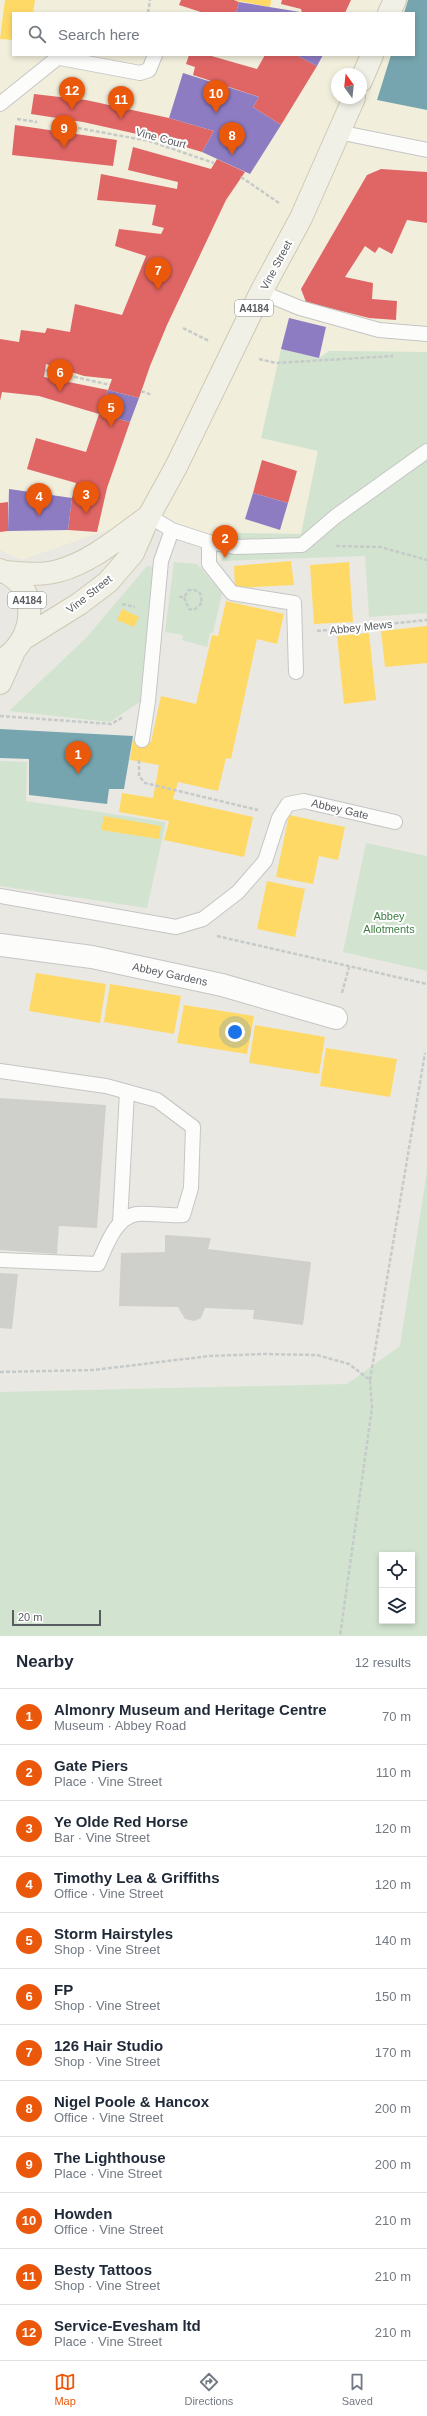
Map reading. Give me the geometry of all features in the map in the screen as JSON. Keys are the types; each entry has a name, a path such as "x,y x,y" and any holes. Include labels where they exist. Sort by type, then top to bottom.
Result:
{"main road":[{"path":"390,12 395,0"},
{"path":"367,68 372,56"},
{"name":"Vine Street","path":"26,636 79,604 108,582 134,553 149,516 176,467 261,292 301,218 351,104"},
{"name":"Vine Street","path":"2,571 36,574 58,571 81,562 149,516"},
{"name":"A4184","path":"0,683 6,658 26,636 30,613 28,602 19,582 2,571"}],"street":[{"name":"Abbey Gardens","path":"0,945 92,957 222,985 336,1018"}],"lane":[{"path":"0,104 60,56 140,73 149,70 155,56"},
{"path":"338,132 427,150"},
{"path":"261,292 300,308 379,330 427,334"},
{"path":"149,516 172,530 210,542 234,547 302,545 336,516 427,451"},
{"path":"142,740 148,701 161,561 172,530"},
{"path":"210,542 209,564 232,593 294,603 296,672"},
{"name":"Abbey Gate","path":"176,927 202,918 238,892 265,860 278,818 288,804 304,801 395,822"},
{"path":"0,896 176,927"},
{"path":"0,1071 106,1086 157,1100 193,1127 191,1188 183,1215 136,1214 120,1223 111,1237 98,1264 0,1260"},
{"path":"120,1223 128,1092"}],"path":[{"path":"148,12 150,0"},
{"name":"Vine Court","path":"78,128 149,141 214,163"},
{"path":"241,177 301,218"},
{"path":"183,328 232,353 276,363 395,355"},
{"path":"45,370 110,384"},
{"path":"141,391 152,395"},
{"path":"302,545 380,547 427,560"},
{"path":"195,590 200,593 202,603 194,610 189,609 184,597 186,593 195,590"},
{"path":"157,594 184,597"},
{"name":"Abbey Mews","path":"295,634 427,620"},
{"path":"0,716 111,724 148,701"},
{"path":"142,740 138,766 140,776 145,783 252,808 278,818"},
{"path":"176,927 427,984"},
{"path":"340,1636 372,1408 370,1380 425,1053"},
{"path":"0,1372 94,1370 209,1356 263,1354 317,1355 349,1364 370,1380"}],"shaded area":[{"path":"0,0 427,0 427,352 329,351 319,358 300,353 261,438 318,451 301,534 231,533 221,561 172,527 149,516 21,560 0,550"}],"green space":[{"path":"281,349 319,358 329,351 427,352 427,613 369,617 365,556 221,561 231,533 301,534 318,451 261,438"},
{"path":"174,562 197,564 222,593 213,633 210,633 207,647 182,640 183,635 165,632"},
{"path":"147,566 153,567 141,701 110,722 9,711 87,637"},
{"path":"0,761 27,762 26,801 166,822 147,908 0,886"},
{"name":"Abbey Allotments","path":"366,843 427,856 427,971 343,952"},
{"path":"427,1171 427,1636 0,1636 0,1392 347,1384 400,1346"}],"building: Homes":[{"path":"5,0 35,0 33,12 12,12 12,40 0,39"},
{"path":"234,0 271,0 270,7"},
{"path":"291,561 294,585 235,588 234,566"},
{"path":"349,562 353,622 314,624 310,565"},
{"path":"226,601 284,614 277,644 257,639 231,759 226,758 218,791 178,782 173,799 253,817 244,857 164,840 169,821 119,812 122,793 153,798 159,765 130,760 133,739 151,742 161,696 196,704 212,635 218,636"},
{"path":"122,609 139,617 134,627 117,620"},
{"path":"427,626 427,663 385,667 381,631"},
{"path":"369,633 376,700 344,704 337,636"},
{"path":"289,815 345,827 338,860 319,856 313,884 276,877"},
{"path":"104,816 161,826 159,839 101,830"},
{"path":"267,881 305,889 295,937 257,929"},
{"path":"36,973 106,984 100,1023 29,1011"},
{"path":"110,984 181,996 174,1034 104,1022"},
{"path":"184,1005 254,1016 247,1054 177,1043"},
{"path":"255,1025 325,1037 319,1074 249,1063"},
{"path":"326,1048 397,1059 390,1097 320,1086"}],"building: Shops":[{"path":"181,0 234,0 239,2 236,12 201,12 179,5"},
{"path":"282,0 351,0 345,12 302,12 301,9 281,4"},
{"path":"189,56 212,56 257,69 264,56 298,56 317,66 281,125 253,107 259,97 193,75 195,67 186,64"},
{"path":"34,94 86,100 169,118 214,131 202,152 155,138 83,122 31,114"},
{"path":"15,125 117,140 113,166 12,155"},
{"path":"133,147 211,169 217,159 245,172 226,200 167,325 139,398 108,390 99,414 39,396 2,392 0,401 0,339 19,342 21,330 45,333 47,328 70,332 75,304 122,315 146,256 115,246 119,229 161,234 164,228 152,225 156,205 97,200 101,174 177,189 178,182 128,170","holes":["46,364 84,376 112,379 108,390 44,377"]},
{"path":"381,169 427,172 427,223 407,220 392,254 379,247 375,253 365,246 345,277 373,283 372,299 397,301 396,320 369,318 306,302 301,289 367,175"},
{"path":"99,414 130,422 107,488 97,532 68,530 72,498 76,483 27,469 36,438 86,452"},
{"path":"262,460 297,471 288,503 253,493"},
{"path":"8,502 8,531 0,532 0,503"}],"building: Offices":[{"path":"239,2 300,12 236,12"},
{"path":"298,56 322,56 317,66"},
{"path":"183,73 259,97 253,107 281,125 250,174 202,152 214,131 169,118"},
{"path":"289,318 326,327 319,358 281,349"},
{"path":"108,390 139,398 130,422 99,414"},
{"path":"9,489 72,498 68,530 8,531"},
{"path":"253,493 288,503 280,530 245,519"}],"building: Public":[{"path":"408,0 427,0 427,110 377,100 391,56 415,56 415,12 404,12"},
{"path":"0,729 133,736 124,789 109,789 107,804 29,795 29,759 0,758"}],"building: Other":[{"path":"0,1098 106,1105 97,1228 59,1226 57,1254 0,1250"},
{"path":"165,1235 211,1238 208,1249 311,1262 303,1325 253,1319 254,1310 205,1308 201,1318 194,1321 185,1319 178,1307 119,1306 121,1253 165,1252"},
{"path":"0,1273 18,1274 12,1329 0,1328"}],"place":[{"name":"Service-Evesham ltd","path":"72,110"},
{"name":"Howden","path":"216,113"},
{"name":"Besty Tattoos","path":"121,119"},
{"name":"The Lighthouse","path":"64,148"},
{"name":"Nigel Poole & Hancox","path":"232,155"},
{"name":"126 Hair Studio","path":"158,290"},
{"name":"FP","path":"60,392"},
{"name":"Storm Hairstyles","path":"111,427"},
{"name":"Ye Olde Red Horse","path":"86,514"},
{"name":"Timothy Lea & Griffiths","path":"39,516"},
{"name":"Gate Piers","path":"225,558"},
{"name":"Almonry Museum and Heritage Centre","path":"78,774"}]}
